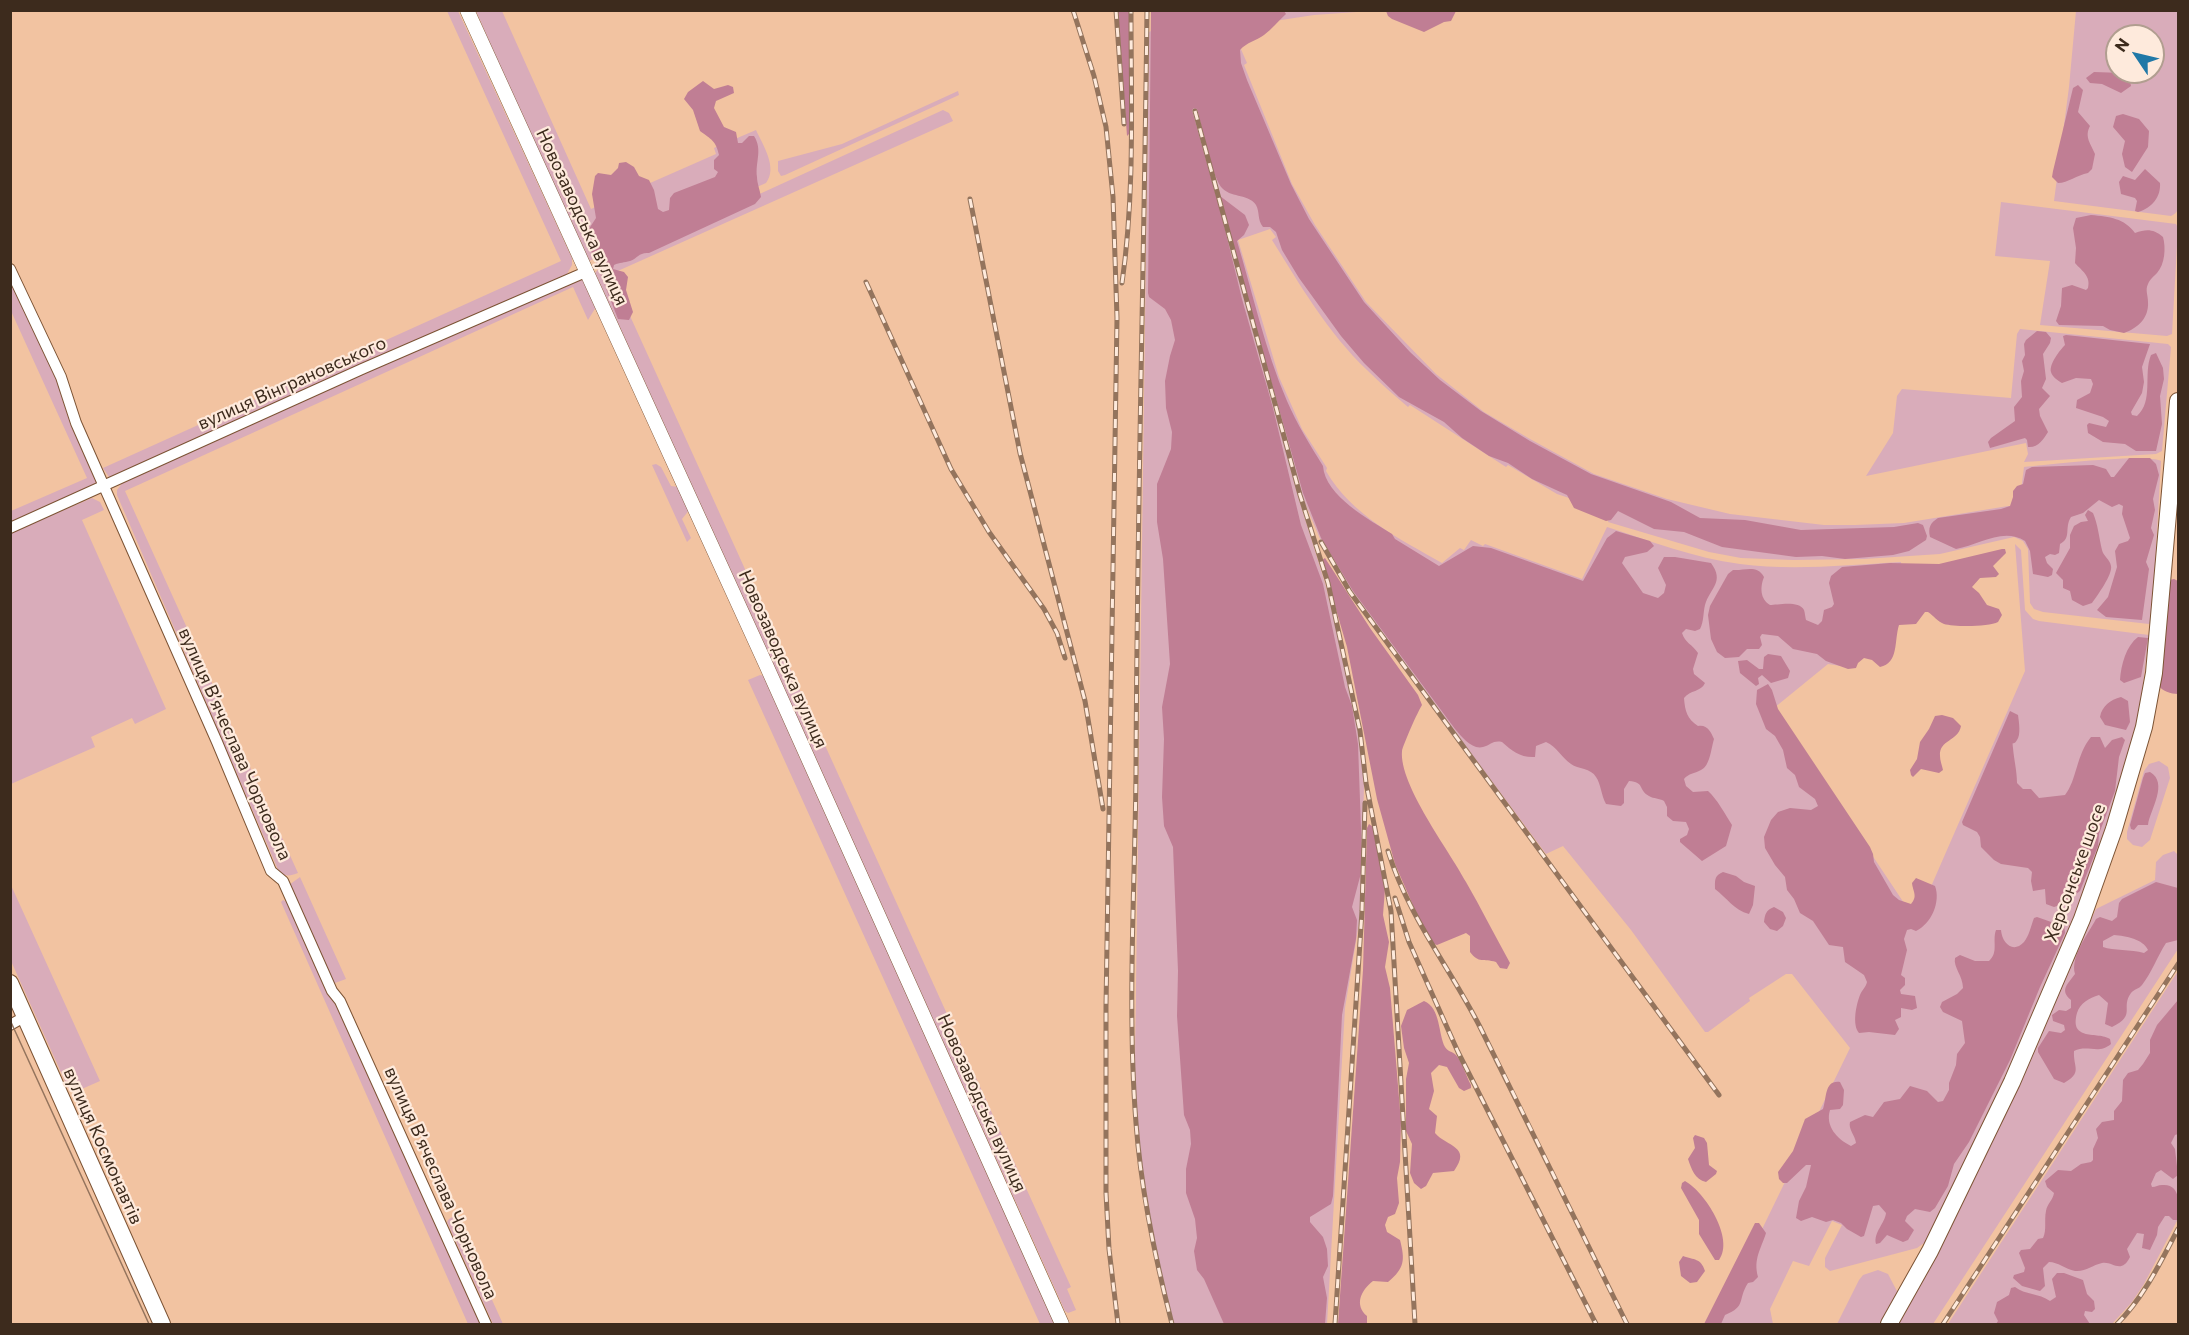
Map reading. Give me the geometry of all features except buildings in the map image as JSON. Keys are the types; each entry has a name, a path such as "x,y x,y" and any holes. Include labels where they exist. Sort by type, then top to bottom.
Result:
{"main road":[{"name":"Херсонське шосе","path":"1889,1324 1930,1251 2012,1082 2082,919 2114,829 2144,727 2154,673 2178,401"},
{"name":"вулиця Космонавтів","path":"10,982 162,1324"}],"street":[{"name":"Новозаводська вулиця","path":"467,10 576,251 588,271 1062,1324"},
{"name":"вулиця Вʼячеслава Чорновола","path":"10,269 61,377 76,423 271,871 283,881 332,991 340,1001 486,1324"},
{"name":"вулиця Вінграновського","path":"10,528 351,374 588,271"},
{"path":"10,1025 26,1016"}],"shaded area":[{"path":"1386,10 1456,11 1451,21 1424,32 1392,19"},
{"path":"447,11 458,11 572,258 572,265 567,274 113,478 109,477 103,468 561,261"},
{"path":"476,11 502,11 591,209 716,154 714,148 756,130 770,164 766,183 589,261 580,250"},
{"path":"1118,11 1129,11 1129,134 1127,136"},
{"path":"1151,11 1284,11 1286,14 1267,33 1240,50 1241,63 1247,80 1291,184 1309,219 1364,302 1410,352 1440,380 1481,411 1591,474 1671,502 1700,518 1745,520 1801,530 1894,527 1918,523 1923,525 1927,536 1926,540 1909,551 1893,555 1845,559 1822,556 1796,557 1722,547 1684,532 1654,529 1618,511 1611,520 1606,521 1574,508 1567,495 1532,479 1508,463 1489,456 1462,438 1444,422 1399,397 1364,363 1341,336 1299,278 1282,250 1276,232 1270,227 1263,227 1256,205 1249,199 1223,189 1211,164 1197,109 1192,110 1273,408 1301,525 1323,584 1345,687 1352,706 1358,744 1362,857 1361,873 1352,907 1357,920 1356,939 1342,1015 1333,1196 1331,1204 1310,1217 1310,1222 1323,1237 1327,1249 1328,1266 1323,1277 1327,1298 1325,1324 1224,1324 1204,1279 1197,1270 1194,1251 1197,1238 1195,1219 1186,1193 1186,1169 1191,1144 1190,1130 1184,1115 1177,1016 1178,971 1173,847 1164,826 1162,797 1164,739 1162,707 1170,664 1163,559 1157,522 1157,484 1171,449 1172,432 1166,408 1165,381 1175,340 1171,320 1165,309 1149,297 1148,293"},
{"path":"1152,11 1371,11 1314,15 1268,22 1240,47 1247,63 1244,65 1292,184 1315,225 1366,302 1436,374 1484,412 1594,474 1667,499 1730,514 1824,525 1855,525 1904,523 2008,506 2019,507 2024,467 2136,458 2161,461 2152,620 2149,624 2043,612 2034,609 2030,603 2028,549 2023,541 2014,537 1940,554 1864,559 1741,558 1709,552 1608,522 1611,512 1557,494 1508,465 1506,467 1410,405 1408,407 1353,356 1327,324 1272,240 1276,237 1270,229 1238,240 1279,377 1302,429 1327,468 1326,471 1336,487 1363,513 1393,535 1442,563 1460,548 1464,550 1471,540 1582,579 1607,527 1689,553 1740,564 1800,567 1901,562 1893,655 1859,648 1854,668 1828,664 1774,708 1916,921 2025,671 2015,544 2021,550 2025,610 2033,619 2149,635 2138,726 2108,826 2075,917 2004,1081 1927,1241 1917,1248 1830,1271 1825,1267 1825,1258 1842,1225 1832,1221 1809,1266 1793,1261 1770,1309 1773,1324 1716,1324 1850,1048 1792,974 1786,974 1749,998 1750,1001 1705,1032 1631,930 1563,846 1546,854 1351,592 1321,541 1301,494 1195,110 1298,496 1325,583 1359,732 1364,785 1361,911 1345,1008 1327,1324 1174,1324 1154,1239 1145,1182 1138,1124 1135,1068 1149,32 1151,31"},
{"path":"2076,11 2178,11 2177,211 2171,216 2054,201"},
{"path":"2094,72 2105,72 2105,84 2131,84 2131,86 2121,93 2102,84 2090,83 2086,78"},
{"path":"703,81 714,89 728,85 733,87 734,93 716,101 714,108 724,127 736,132 738,143 742,143 749,136 754,136 757,141 757,182 761,197 755,204 649,253 643,253 630,261 614,265 613,269 624,272 628,277 626,290 633,312 629,320 618,319 585,235 596,218 592,194 595,176 598,173 611,175 618,168 619,163 626,162 634,167 639,176 649,180 654,190 658,209 663,212 669,210 670,198 674,193 715,177 718,172 714,169 714,160 719,155 715,143 700,131 693,110 684,99 688,92"},
{"path":"2078,85 2083,90 2078,112 2090,126 2088,137 2095,154 2092,169 2088,173 2058,183 2052,177 2053,171 2073,88"},
{"path":"958,91 959,95 785,175 781,176 778,171 778,161 842,144"},
{"path":"943,110 949,113 953,121 611,274 1071,1287 1067,1289 1076,1310 1068,1313 1065,1311 595,273 600,267"},
{"path":"2123,114 2139,119 2149,131 2148,147 2132,172 2125,167 2122,154 2125,141 2113,127 2116,116"},
{"path":"2145,169 2160,183 2160,188 2155,201 2138,212 2135,211 2137,201 2135,198 2121,194 2119,182 2123,176 2135,180"},
{"path":"1220,196 1245,215 1249,225 1244,235 1237,241 1279,382 1299,426 1323,466 1326,477 1340,497 1350,506 1392,534 1395,539 1439,566 1473,546 1491,548 1583,581 1607,538 1616,531 1650,541 1654,546 1647,552 1625,557 1622,563 1643,593 1658,598 1664,593 1666,585 1658,568 1664,557 1711,563 1717,580 1707,599 1700,629 1695,631 1686,629 1682,633 1698,653 1693,669 1694,674 1705,683 1684,698 1686,711 1698,726 1706,727 1710,731 1714,739 1710,757 1704,768 1684,779 1686,786 1693,792 1708,791 1724,812 1732,825 1726,846 1702,861 1680,842 1689,829 1686,822 1673,821 1667,816 1664,801 1649,796 1637,783 1629,781 1624,789 1624,803 1621,806 1606,804 1594,774 1571,764 1546,742 1536,746 1535,757 1530,757 1517,753 1502,742 1475,747 1455,729 1353,591 1321,538 1303,493"},
{"path":"2001,202 2176,224 2178,228 2172,334 2167,336 2040,325 2050,261 1995,256"},
{"path":"2091,215 2121,221 2135,233 2150,231 2163,237 2165,251 2163,261 2147,286 2148,308 2145,318 2124,333 2103,326 2059,325 2056,321 2061,306 2062,288 2072,285 2086,290 2088,288 2087,277 2075,263 2076,248 2073,228 2076,218"},
{"path":"578,278 585,281 596,307 588,320 573,287 125,491 298,873 288,876 281,874 117,495 117,490 123,482"},
{"path":"10,281 55,376 70,423 96,479 96,484 11,525 11,511 87,478 11,311"},
{"path":"2020,329 2168,344 2171,347 2162,451 2156,454 2024,462 2028,454 2026,443 1866,476 1893,433 1897,396 1902,389 2011,398 2017,334"},
{"path":"2037,331 2046,332 2051,338 2043,354 2046,379 2042,388 2050,396 2039,409 2048,432 2035,446 2028,447 2025,438 1990,448 1988,442 1991,438 2015,421 2014,407 2022,397 2024,344"},
{"path":"2063,336 2150,344 2142,367 2144,382 2142,393 2131,412 2132,415 2137,416 2145,403 2149,362 2151,355 2156,353 2163,368 2164,379 2160,396 2162,424 2156,451 2136,451 2125,444 2103,442 2088,433 2089,423 2106,427 2109,421 2076,408 2077,400 2090,393 2093,384 2091,379 2076,378 2062,383 2052,374 2052,365 2065,345"},
{"path":"2129,458 2150,458 2156,464 2159,475 2153,499 2155,510 2151,528 2154,535 2146,562 2149,569 2142,620 2106,617 2097,610 2108,597 2117,567 2115,551 2119,544 2130,538 2122,514 2123,506 2119,504 2112,507 2099,500 2083,513 2071,517 2066,539 2060,544 2059,553 2045,557 2053,569 2052,575 2048,577 2033,574 2030,551 2025,541 2017,537 2000,536 1956,549 1930,537 1930,526 1938,518 2010,506 2013,491 2017,486 2023,484 2026,470 2032,467 2093,465 2106,469 2111,477 2114,477"},
{"path":"656,464 661,467 671,486 678,487 690,509 682,519 691,538 687,542 652,465"},
{"path":"92,498 100,502 104,510 82,520 166,709 135,724 132,718 91,737 95,747 11,784 10,533"},
{"path":"2088,510 2093,513 2103,552 2111,570 2092,603 2083,606 2072,600 2070,591 2063,588 2063,580 2056,573 2070,548 2070,535 2074,526 2088,521 2085,515"},
{"path":"2005,549 2006,553 1993,566 1999,574 1996,577 1980,578 1972,587 1987,605 1999,609 2002,615 1998,622 1980,626 1949,625 1925,612 1916,624 1899,625 1893,656 1886,665 1880,667 1872,660 1864,658 1856,668 1848,669 1826,661 1817,654 1793,649 1778,636 1762,634 1760,637 1762,645 1759,649 1747,649 1739,657 1725,658 1717,652 1711,639 1708,615 1710,606 1728,574 1733,570 1754,569 1758,571 1764,577 1762,593 1764,600 1770,605 1798,605 1804,610 1806,620 1818,625 1822,621 1824,610 1834,604 1829,583 1831,576 1842,567 1890,563 1939,564"},
{"path":"1325,558 1370,628 1418,695 1422,705 1402,751 1408,781 1426,817 1466,882 1510,963 1507,969 1500,968 1496,962 1473,956 1470,952 1470,936 1466,933 1437,945 1434,944 1418,917 1395,864 1377,799 1347,647 1323,565 1322,560"},
{"path":"2170,580 2178,581 2178,694 2167,692 2158,685"},
{"path":"2138,637 2148,638 2141,677 2124,683 2120,680 2123,662 2130,645"},
{"path":"1768,654 1781,656 1790,671 1788,678 1771,683 1762,675 1758,678 1759,684 1756,686 1740,673 1738,661 1747,660 1759,669 1763,669 1764,657"},
{"path":"760,675 764,676 1055,1324 1040,1324 748,680"},
{"path":"1768,684 1778,709 1870,847 1874,862 1893,895 1911,904 1915,896 1912,883 1916,878 1935,886 1937,899 1930,918 1916,931 1907,930 1904,939 1907,950 1901,975 1905,978 1905,985 1900,990 1901,994 1915,996 1917,1008 1912,1010 1901,1008 1901,1017 1895,1020 1899,1029 1895,1035 1859,1033 1855,1015 1860,995 1867,982 1864,975 1845,962 1843,947 1829,945 1813,921 1800,913 1787,890 1785,877 1765,848 1764,837 1771,820 1778,812 1790,808 1811,810 1818,806 1815,799 1799,787 1795,775 1787,768 1783,750 1775,736 1766,729 1756,704 1757,690"},
{"path":"2121,697 2128,701 2130,722 2126,730 2105,725 2100,717 2107,704"},
{"path":"2010,711 2018,715 2019,725 2018,738 2013,744 2017,783 2023,789 2031,789 2039,798 2065,795 2082,752 2091,737 2100,737 2105,748 2112,740 2122,737 2125,740 2119,757 2115,791 2099,834 2098,846 2080,891 2063,904 2054,907 2046,904 2045,889 2033,891 2032,872 2028,868 2001,864 1994,860 1981,847 1977,832 1963,825 1962,822"},
{"path":"1935,716 1953,718 1961,726 1956,735 1940,750 1943,770 1939,773 1921,769 1913,777 1910,770 1917,759 1920,742"},
{"path":"2159,761 2168,767 2170,778 2150,840 2142,847 2133,845 2127,839 2127,832 2144,771 2149,764"},
{"path":"2150,772 2158,783 2157,797 2148,825 2138,825 2134,830 2130,825 2143,778 2145,773"},
{"path":"1369,824 1373,827 1385,889 1383,915 1389,942 1385,967 1390,988 1401,1122 1400,1162 1397,1178 1399,1203 1395,1214 1388,1217 1385,1225 1387,1232 1400,1240 1403,1258 1401,1268 1388,1282 1373,1281 1362,1293 1360,1302 1367,1316 1367,1324 1338,1324 1363,970 1367,828"},
{"path":"2174,851 2178,855 2178,949 1933,1324 1897,1324 2096,909 2155,880 2156,862 2163,855"},
{"path":"1723,872 1755,886 1753,905 1749,914 1735,907 1715,889 1716,879"},
{"path":"300,877 346,979 332,983 289,885"},
{"path":"2156,882 2178,888 2178,940 2166,943 2146,980 2131,993 2128,998 2126,1015 2120,1023 2112,1027 2105,1024 2108,1003 2099,995 2088,999 2080,1006 2077,1013 2077,1028 2086,1034 2110,1039 2111,1044 2102,1049 2084,1048 2074,1051 2075,1073 2064,1083 2054,1079 2038,1052 2038,1048 2049,1031 2061,1033 2065,1030 2064,1025 2053,1021 2052,1015 2059,1010 2066,1011 2071,1008 2071,1000 2065,990 2075,974 2077,953 2096,919 2100,917 2112,921 2117,917 2119,903 2122,899","holes":["2114,935 2129,937 2142,943 2148,950 2144,953 2103,947 2103,941"]},
{"path":"10,883 100,1081 75,1092 68,1088 11,961"},
{"path":"283,900 289,903 482,1324 468,1324 281,902"},
{"path":"1774,907 1783,912 1786,918 1783,926 1777,931 1770,929 1764,922 1766,913"},
{"path":"2034,918 2064,924 2065,933 2010,1060 1969,1142 1954,1164 1948,1186 1935,1208 1930,1212 1915,1209 1907,1216 1905,1221 1914,1230 1908,1240 1903,1242 1887,1235 1876,1244 1876,1236 1886,1213 1879,1205 1873,1206 1864,1236 1861,1237 1833,1220 1826,1222 1812,1217 1801,1221 1796,1218 1811,1165 1806,1165 1787,1183 1779,1179 1778,1172 1793,1151 1805,1119 1823,1109 1831,1084 1840,1082 1844,1090 1843,1105 1840,1109 1830,1110 1829,1121 1837,1136 1851,1146 1856,1143 1850,1122 1865,1115 1873,1117 1884,1102 1900,1099 1910,1086 1927,1091 1938,1102 1943,1101 1949,1090 1957,1054 1965,1043 1962,1021 1943,1012 1940,1007 1942,1002 1963,988 1955,965 1955,958 1960,955 1975,961 1989,961 1995,950 1996,930 2001,930 2006,943 2016,947 2026,940"},
{"path":"2178,971 2178,1219 2144,1284 2132,1302 2112,1324 1948,1324"},
{"path":"2178,1000 2178,1134 2171,1143 2175,1149 2178,1175 2173,1179 2161,1170 2156,1173 2151,1184 2152,1187 2168,1185 2176,1192 2178,1220 2165,1216 2158,1227 2150,1250 2142,1248 2144,1234 2137,1233 2127,1249 2130,1257 2123,1265 2102,1263 2075,1271 2049,1262 2043,1268 2045,1286 2040,1291 2022,1286 2013,1278 2014,1275 2024,1272 2025,1268 2019,1253 2021,1250 2030,1249 2038,1239 2043,1238 2045,1214 2054,1193 2047,1187 2045,1181 2058,1170 2071,1171 2093,1160 2093,1149 2098,1138 2096,1129 2102,1122 2114,1120 2114,1111 2122,1101 2123,1080 2128,1073 2138,1070 2143,1064 2150,1053 2150,1040 2157,1025"},
{"path":"1424,1001 1433,1009 1445,1047 1458,1058 1471,1088 1464,1091 1459,1088 1447,1067 1439,1065 1431,1073 1434,1091 1429,1109 1437,1116 1435,1133 1456,1148 1460,1156 1454,1171 1433,1173 1426,1186 1421,1189 1414,1183 1410,1173 1412,1144 1406,1131 1406,1079 1409,1063 1401,1026 1407,1010"},
{"path":"1695,1135 1704,1138 1707,1143 1709,1165 1717,1171 1706,1182 1696,1176 1688,1159 1695,1148 1693,1138"},
{"path":"1685,1181 1709,1205 1721,1229 1723,1251 1719,1260 1715,1260 1699,1234 1699,1220 1681,1188"},
{"path":"454,1216 503,1324 493,1324 447,1222"},
{"path":"1755,1223 1759,1223 1766,1233 1757,1259 1758,1277 1748,1283 1739,1305 1725,1315 1721,1324 1704,1324"},
{"path":"1683,1256 1697,1260 1703,1267 1705,1271 1697,1282 1690,1283 1681,1276 1679,1262"},
{"path":"1878,1270 1888,1274 1899,1295 1882,1324 1837,1324 1859,1280 1863,1275"},
{"path":"2057,1273 2064,1273 2083,1280 2087,1294 2094,1301 2095,1309 2092,1312 2085,1311 2084,1315 2090,1324 1996,1324 1998,1321 1994,1313 1997,1302 2009,1295 2011,1288 2015,1287 2050,1301 2056,1297 2052,1279"}],"tram line":[{"path":"10,1020 149,1324"}],"railway":[{"path":"1073,10 1094,76 1106,127 1113,197 1117,318 1106,1006 1106,1193 1109,1249 1118,1324"},
{"path":"1116,10 1124,124"},
{"path":"1122,283 1131,181 1131,10"},
{"path":"1147,10 1132,1035 1133,1079 1141,1174 1154,1249 1172,1324"},
{"path":"1195,111 1300,495 1328,583 1360,731 1366,783 1391,911 1415,1324"},
{"path":"970,199 1020,453 1085,701 1103,809"},
{"path":"866,282 951,469 989,532 1044,609 1057,633 1065,658"},
{"path":"1321,542 1350,592 1719,1095"},
{"path":"1335,1324 1362,911 1365,803"},
{"path":"1388,851 1396,875 1418,920 1480,1027 1627,1324"},
{"path":"1395,898 1409,942 1458,1052 1596,1324"},
{"path":"1943,1324 2178,964"},
{"path":"2117,1324 2143,1291 2178,1229"}]}
